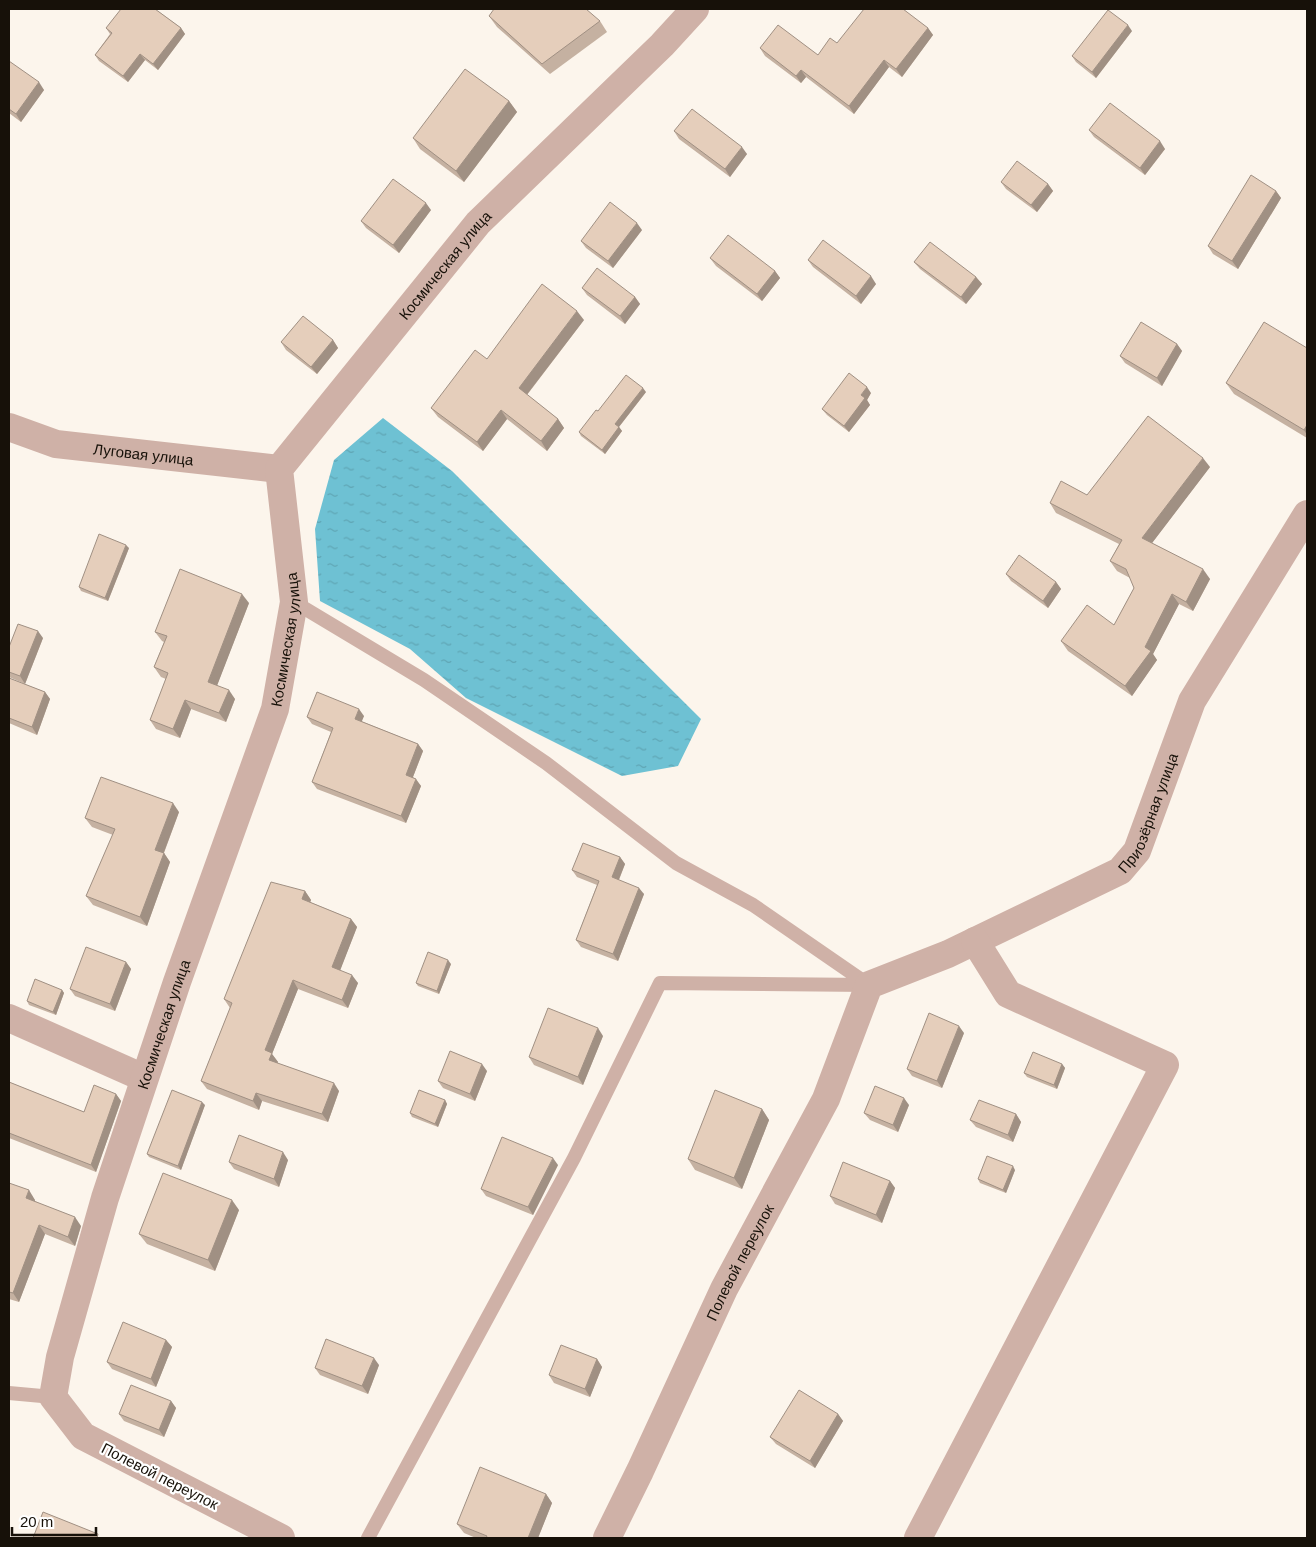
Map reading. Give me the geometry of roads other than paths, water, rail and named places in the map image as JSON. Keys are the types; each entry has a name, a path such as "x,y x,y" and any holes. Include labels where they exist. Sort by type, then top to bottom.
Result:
{"street":[{"name":"Космическая улица","path":"53,1397 60,1357 105,1198 177,982 275,709 294,602 279,469 478,222 662,45 695,9"},
{"name":"Луговая улица","path":"9,427 56,444 279,469"},
{"name":"Приозёрная улица","path":"869,985 948,954 1120,871 1137,851 1192,701 1307,514"},
{"path":"918,1538 1165,1065 1008,994 975,941"},
{"name":"Полевой переулок","path":"607,1538 724,1289 826,1099 869,985"},
{"path":"9,1018 144,1078"},
{"name":"Полевой переулок","path":"53,1397 83,1436 281,1538"}],"lane":[{"path":"294,602 424,680 546,763 676,863 753,905 869,985"},
{"path":"368,1538 574,1158 660,984 869,985"},
{"path":"9,1393 53,1397"}],"water":[{"path":"383,418 452,471 701,719 678,766 622,776 466,698 410,649 320,601 315,529 334,460"}]}
